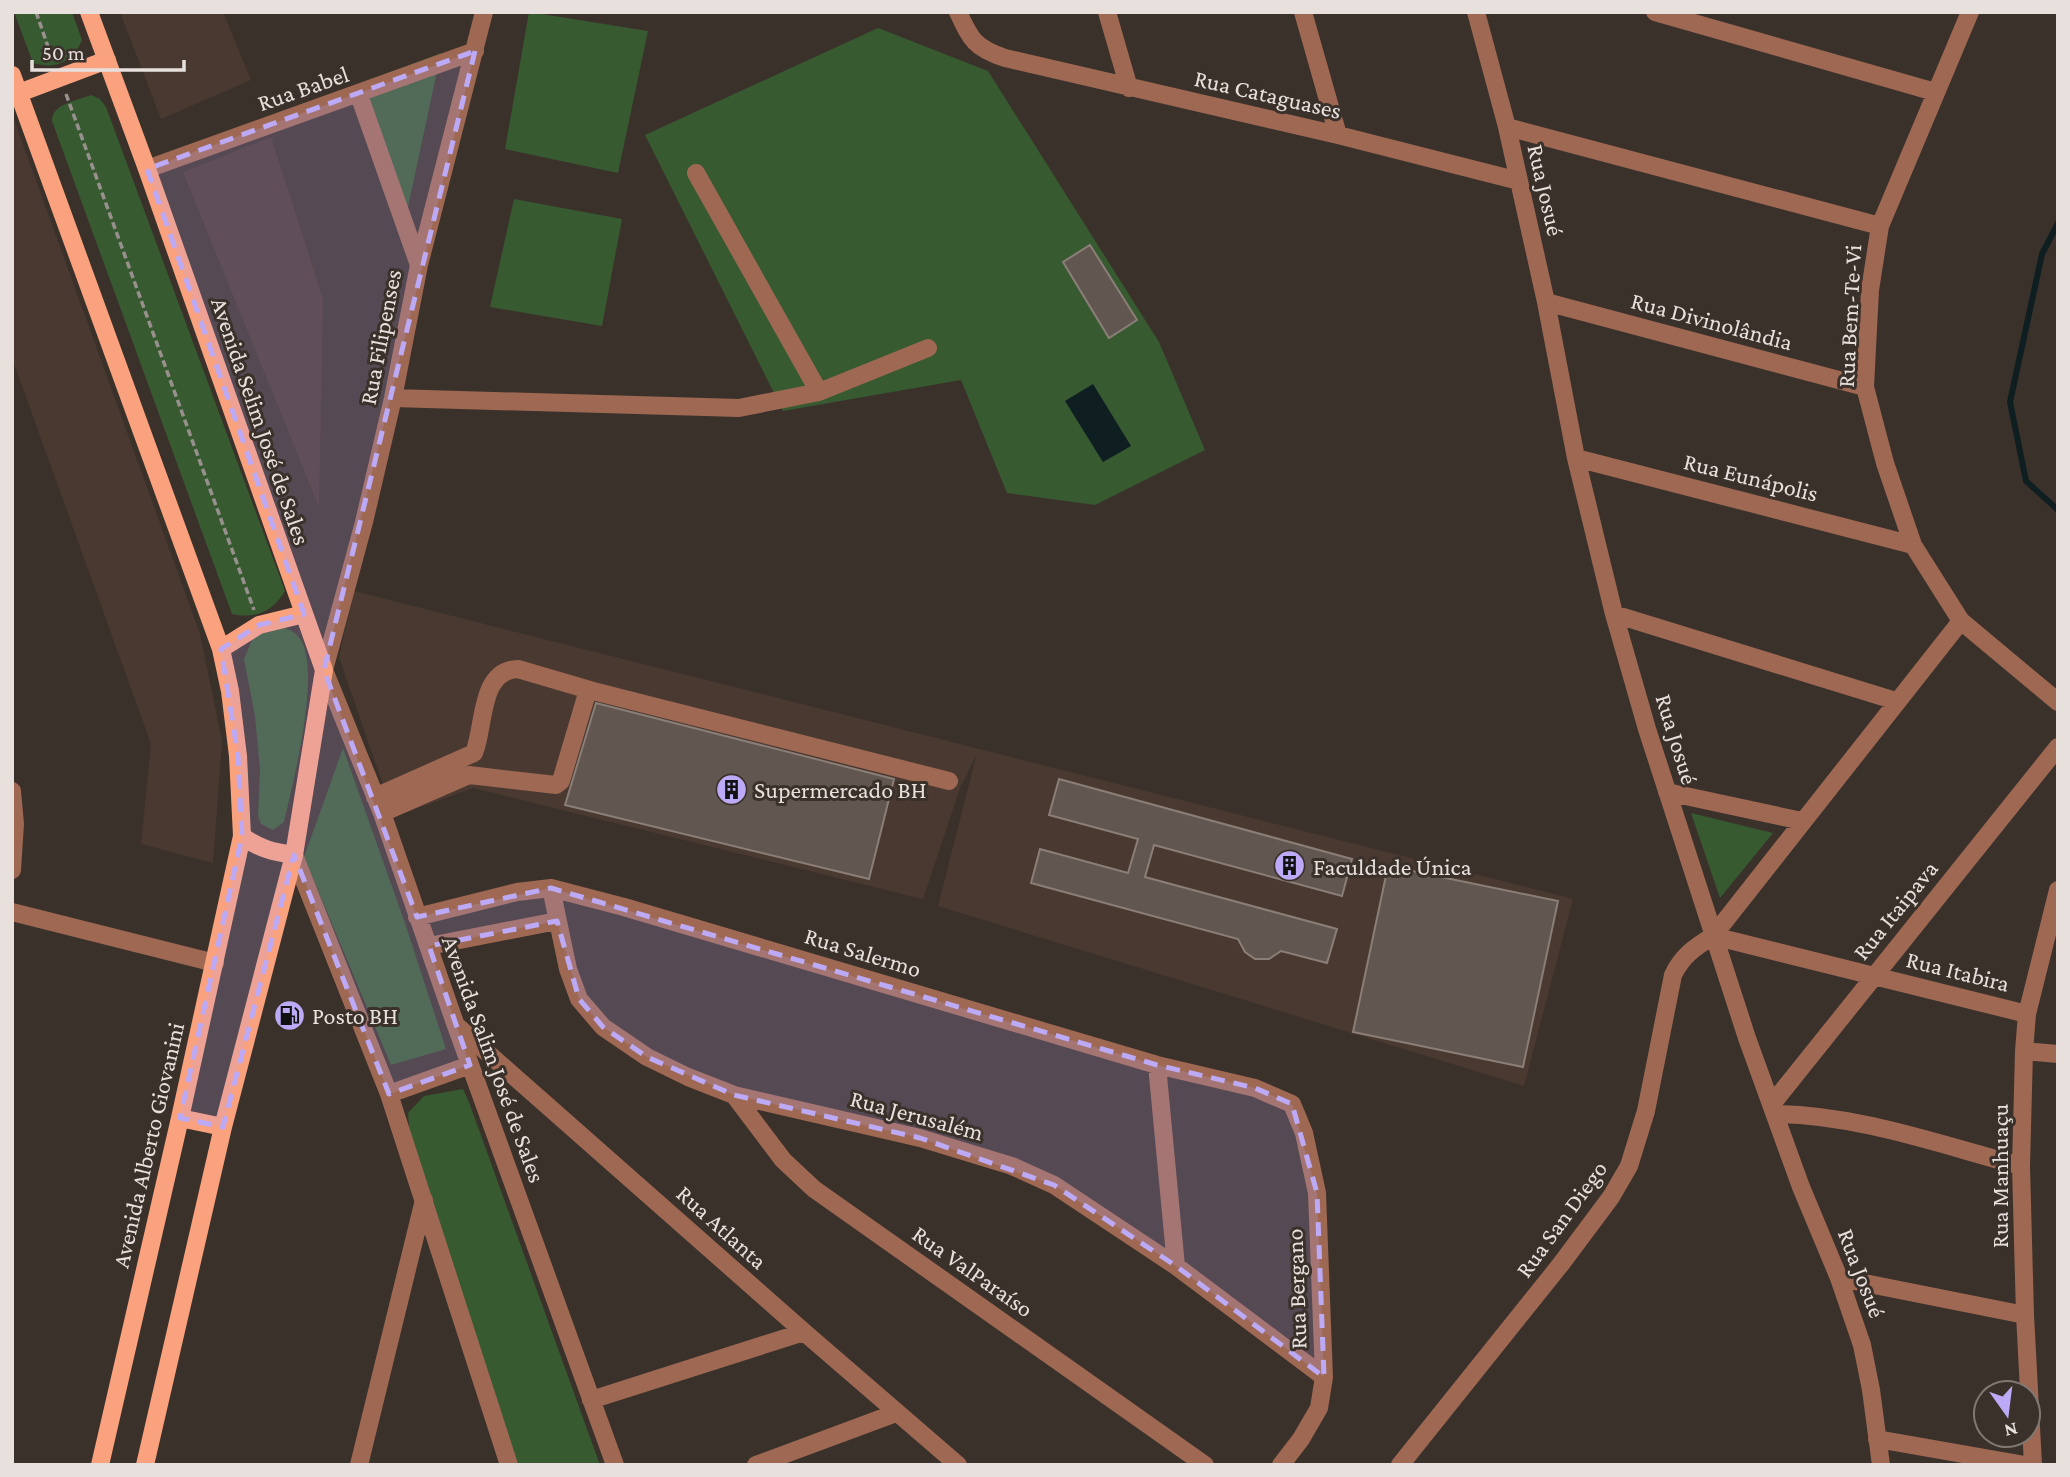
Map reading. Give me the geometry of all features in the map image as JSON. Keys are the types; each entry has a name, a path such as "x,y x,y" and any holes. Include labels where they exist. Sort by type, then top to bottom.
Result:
{"main road":[{"name":"Avenida Selim José de Sales","path":"89,12 324,670 294,855"},
{"path":"19,93 107,60"},
{"path":"12,75 220,649 230,691 238,756 242,836 256,846 294,855 223,1127 145,1465"},
{"path":"220,649 259,625 304,614"},
{"name":"Avenida Alberto Giovanini","path":"100,1465 242,836"},
{"path":"180,1118 223,1127"}],"street":[{"name":"Rua Filipenses","path":"324,670 364,523 393,398 419,265 484,12"},
{"name":"Rua Cataguases","path":"958,12 970,38 979,47 1005,58 1338,135 1519,181"},
{"path":"1107,12 1129,88"},
{"path":"1303,12 1338,135"},
{"name":"Rua Josué","path":"1476,12 1507,127 1546,302 1576,458 1614,614 1667,792 1747,1038 1862,1345 1881,1465"},
{"path":"1655,12 1935,92"},
{"name":"Rua Bem-Te-Vi","path":"1970,12 1880,226 1870,290 1865,387 1885,463 1913,544 1961,621 2058,702"},
{"name":"Rua Babel","path":"147,169 359,95 475,51"},
{"path":"359,95 419,265"},
{"path":"1507,127 1880,226"},
{"path":"696,173 819,392"},
{"name":"Rua Divinolândia","path":"1546,302 1865,387"},
{"path":"393,398 739,408 819,392 928,348"},
{"name":"Rua Eunápolis","path":"1576,458 1913,544"},
{"path":"1614,614 1896,701"},
{"path":"1713,936 1961,621"},
{"path":"378,805 474,753 487,695 493,683 509,669 519,668 588,690 949,781"},
{"name":"Avenida Salim José de Sales","path":"324,670 378,805 615,1465"},
{"path":"378,805 469,775 556,785 561,781 588,690"},
{"name":"Rua Itaipava","path":"1774,1109 1874,975 2058,747"},
{"path":"12,791 15,824 12,870"},
{"path":"1667,792 1802,821"},
{"path":"294,855 389,1094 509,1465"},
{"name":"Rua Salermo","path":"417,917 517,892 551,888 638,911 1157,1065 1255,1088 1292,1104"},
{"name":"Rua Jerusalém","path":"551,888 568,969 579,999 603,1027 647,1057 734,1095 920,1138 1012,1166 1054,1185 1176,1266 1324,1377"},
{"name":"Rua Manhuaçu","path":"2033,1465 2021,1166 2024,1051 2027,1014 2058,890"},
{"path":"12,912 215,963"},
{"path":"429,946 556,921"},
{"name":"Rua Itabira","path":"1713,936 2027,1014"},
{"name":"Rua San Diego","path":"1400,1465 1611,1197 1629,1166 1646,1111 1673,975 1680,960 1713,936"},
{"name":"Rua Atlanta","path":"455,1023 958,1465"},
{"path":"2024,1051 2058,1054"},
{"path":"389,1094 470,1065"},
{"path":"1157,1065 1176,1266"},
{"name":"Rua ValParaíso","path":"734,1095 783,1160 814,1189 1205,1465"},
{"name":"Rua Bergano","path":"1281,1465 1301,1439 1318,1408 1324,1377 1317,1193 1304,1133 1292,1104"},
{"path":"1774,1109 1851,1121 2021,1166"},
{"path":"359,1465 424,1200"},
{"path":"1839,1278 2025,1315"},
{"path":"591,1400 804,1332"},
{"path":"757,1465 896,1413"},
{"path":"1877,1439 2025,1465"}],"path":[{"path":"36,12 259,625"}],"highlighted area":[{"path":"475,51 324,670 417,917 551,888 1157,1065 1255,1088 1292,1104 1317,1193 1324,1377 1176,1266 1054,1185 920,1138 734,1095 647,1057 603,1027 579,999 557,921 429,946 470,1065 389,1094 294,855 223,1127 180,1118 242,836 238,756 221,649 259,625 304,614 147,169"}],"shaded area":[{"path":"120,12 223,12 251,80 161,119"},
{"path":"12,114 200,634 222,741 213,863 141,844 151,744 12,358"},
{"path":"271,137 323,299 319,507 183,172"},
{"path":"1093,384 1131,446 1103,462 1065,401"},
{"path":"354,591 1573,899 1524,1086 938,906 977,753 960,788 923,899 473,788 394,817 339,657"}],"green space":[{"path":"14,12 72,12 82,40 74,54 63,62 56,65 33,63"},
{"path":"529,12 648,31 618,173 505,149"},
{"path":"878,28 988,71 1159,342 1205,450 1095,505 1007,493 961,380 783,411 645,135"},
{"path":"441,53 405,221 362,83"},
{"path":"91,95 100,99 106,107 285,591 275,604 263,612 232,614 52,121 56,110 61,106"},
{"path":"514,199 622,219 602,326 490,307"},
{"path":"278,627 291,630 301,640 308,677 299,756 284,822 273,830 261,824 258,816 260,770 255,716 244,659 252,640 260,633"},
{"path":"343,748 446,1049 391,1065 304,857"},
{"path":"1691,813 1773,833 1720,898"},
{"path":"463,1089 600,1465 518,1465 410,1137 408,1113 424,1096"}],"building":[{"path":"1090,245 1137,320 1109,338 1063,262"},
{"name":"Supermercado BH","path":"596,703 894,779 869,879 565,805"},
{"name":"Faculdade Única","path":"1059,779 1352,859 1342,896 1154,845 1145,877 1337,929 1327,963 1281,951 1269,959 1255,959 1245,952 1238,939 1031,883 1040,849 1128,873 1138,839 1049,815"},
{"path":"1388,866 1558,901 1523,1067 1353,1032"}],"waterway":[{"path":"2058,223 2042,254 2010,402 2026,481 2058,510"}],"place":[{"name":"Supermercado BH","path":"731,789"},
{"name":"Faculdade Única","path":"1290,866"},
{"name":"Posto BH","path":"289,1015"}]}
